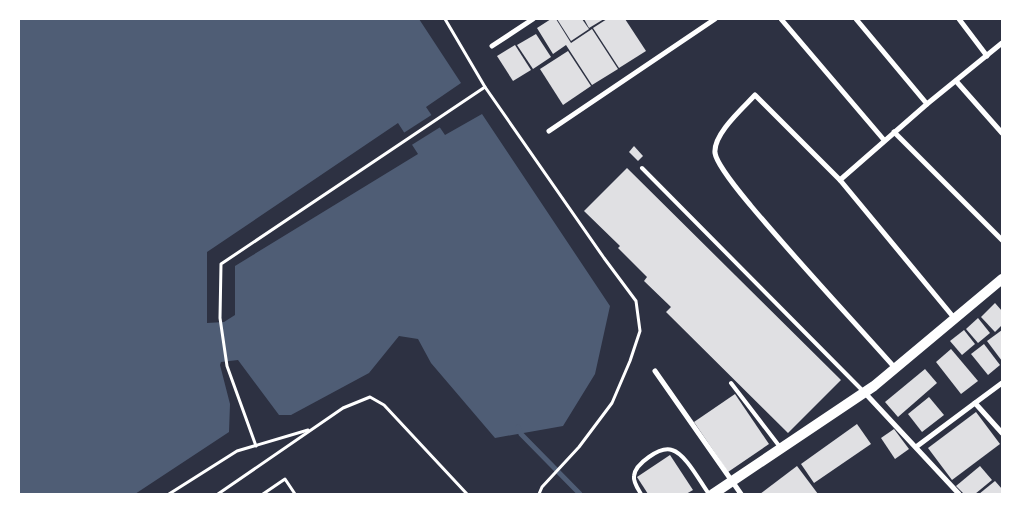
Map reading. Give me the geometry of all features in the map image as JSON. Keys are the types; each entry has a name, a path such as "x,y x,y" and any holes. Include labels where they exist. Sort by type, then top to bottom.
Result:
{"main road":[{"path":"713,494 865,393 1002,279"}],"street":[{"path":"492,46 533,19"},
{"path":"550,131 715,19"},
{"path":"782,19 884,140"},
{"path":"856,19 927,104"},
{"path":"959,19 987,56"},
{"path":"840,180 884,140 1002,43"},
{"path":"956,81 1002,133"},
{"path":"896,369 778,238 732,182 715,155 715,147 723,130 755,95 840,180 954,319"},
{"path":"894,132 1002,240"},
{"path":"655,371 741,494"},
{"path":"916,447 1002,382"},
{"path":"865,393 959,494"},
{"path":"974,403 1002,433"}],"lane":[{"path":"642,168 865,393"},
{"path":"731,383 781,449"},
{"path":"640,494 634,479 636,470 645,460 658,451 667,449 674,450 684,458 708,494"}],"path":[{"path":"445,19 485,87 636,301 640,331 612,404 579,447 542,487 539,494"},
{"path":"256,446 227,366 220,318 221,264 485,87"},
{"path":"218,494 343,408 370,397 384,405 467,494"},
{"path":"169,494 237,451 312,429"},
{"path":"263,494 285,479 295,494"}],"water":[{"path":"19,19 419,19 461,83 426,107 445,135 482,114 610,306 595,374 563,426 495,438 431,363 418,339 399,336 369,373 291,415 279,415 238,360 221,362 220,365 230,404 229,432 135,494 19,494","holes":["398,123 418,154 235,266 235,315 224,322 207,323 207,252"]}],"pier":[{"path":"433,114 442,126 410,146 402,134"}],"building":[{"path":"551,19 556,19 571,43 592,29 618,69 592,85 566,45 553,54 537,28"},
{"path":"557,19 582,19 589,29 571,41"},
{"path":"584,19 604,19 589,28"},
{"path":"607,19 625,19 646,51 619,68 593,28"},
{"path":"536,34 551,57 533,69 517,45"},
{"path":"515,45 531,70 513,81 497,56"},
{"path":"568,51 591,86 563,105 540,69"},
{"path":"634,146 643,156 638,161 629,152"},
{"path":"627,168 841,380 788,433 666,312 671,307 644,281 647,277 618,248 620,246 584,211"},
{"path":"995,303 1002,311 1002,325 995,332 981,317"},
{"path":"978,318 990,333 978,343 966,329"},
{"path":"964,330 975,344 962,355 950,341"},
{"path":"1002,330 1002,361 987,341"},
{"path":"984,344 1000,365 988,375 971,354"},
{"path":"951,349 978,381 961,394 936,362"},
{"path":"925,369 937,383 898,417 885,402"},
{"path":"735,394 769,444 728,472 694,422"},
{"path":"929,397 944,415 922,432 908,414"},
{"path":"976,412 1000,444 952,480 928,448"},
{"path":"857,424 871,444 814,483 801,464"},
{"path":"894,429 909,449 895,459 881,438"},
{"path":"670,455 693,490 686,494 648,494 637,477"},
{"path":"797,466 818,494 760,494"},
{"path":"980,466 992,480 975,494 964,494 956,486"},
{"path":"995,481 1002,489 1002,494 979,494"}],"waterway":[{"path":"518,427 521,434 580,494"}]}
